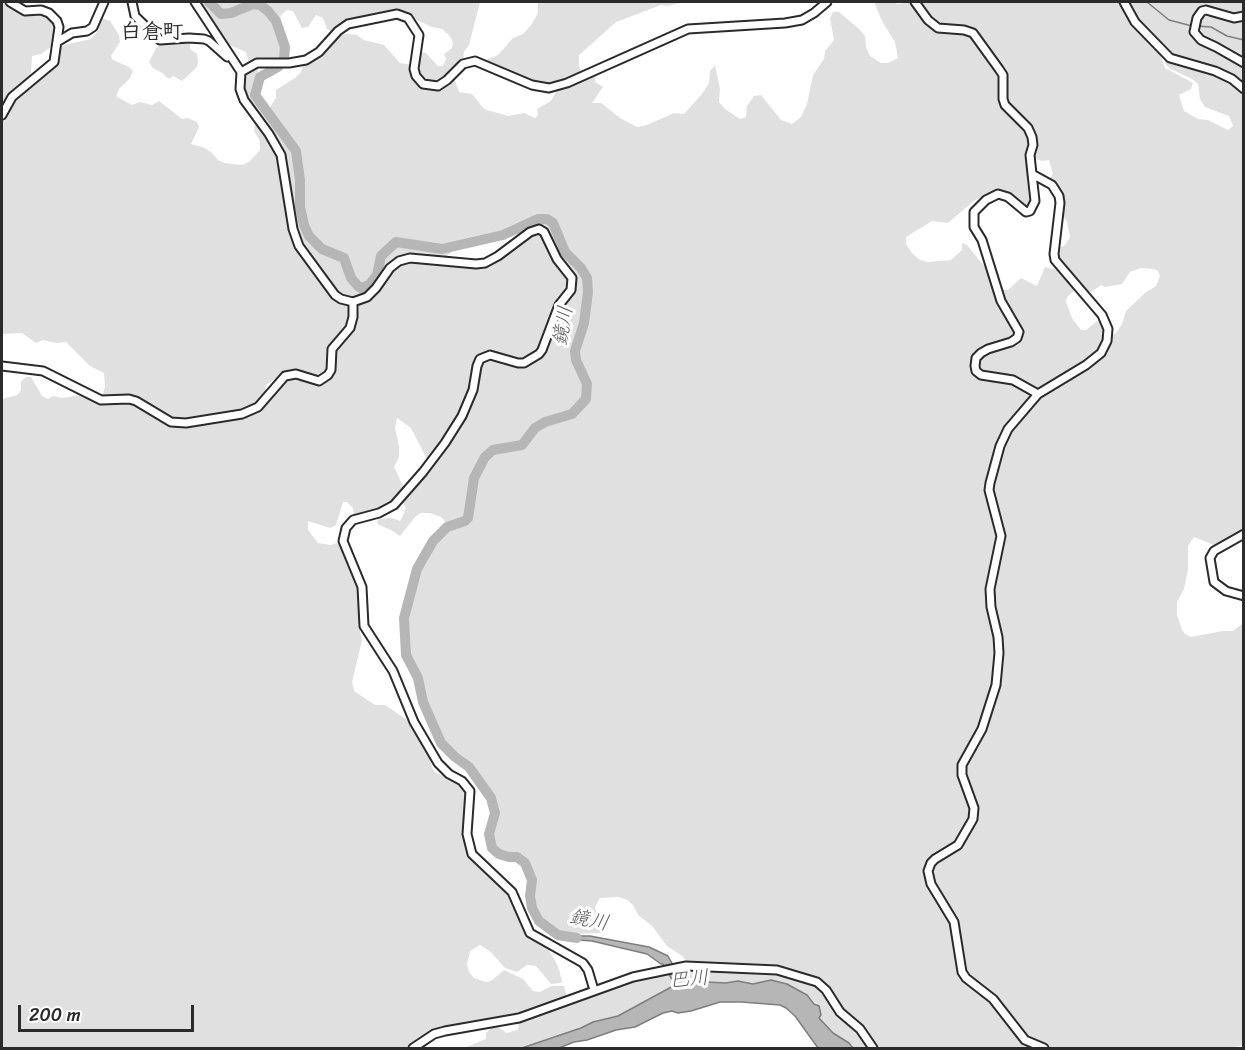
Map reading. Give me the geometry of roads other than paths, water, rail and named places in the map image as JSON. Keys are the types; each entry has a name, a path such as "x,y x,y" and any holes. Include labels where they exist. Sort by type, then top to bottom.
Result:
{"street":[{"path":"2,115 12,97 54,62 59,27 57,21 49,13 41,10 26,11 10,2"},
{"path":"57,42 72,33 87,31 93,27 104,2"},
{"path":"132,2 135,16 160,40 189,38 210,41 241,72"},
{"path":"195,2 241,72 240,89 244,100 281,155 293,229 299,246 335,295 353,302 371,294 390,268 399,261 418,258 485,263 530,232 539,229 544,232 557,259 572,278 571,290 559,305 539,354 525,363 489,354 480,359 473,390 462,416 435,458 394,505 379,513 353,520 346,528 343,541 362,587 364,626 393,671 414,722 438,763 449,774 462,781 470,791 467,834 472,854 512,892 530,933 583,963 588,970 594,990"},
{"path":"241,72 257,63 299,62 319,51 348,24 397,14 408,18 419,35 414,69 423,84 438,86 463,64 475,61 532,85 549,88 567,83 688,29 802,20 827,2"},
{"path":"915,2 928,20 938,28 973,33 1003,75 1005,105 1028,128 1032,137 1033,145 1030,155 1035,201 1030,212 1026,212 1008,197 998,194 986,200 974,212 974,227 982,240 1001,301 1019,332 1017,338 1011,342 981,353 976,358 975,366 976,371 981,375 1013,380 1038,394"},
{"path":"1124,2 1136,22 1170,58 1215,71 1232,79 1244,89"},
{"path":"1244,16 1225,16 1206,10 1202,11 1197,18 1194,32 1201,40 1244,63"},
{"path":"1032,174 1052,185 1059,196 1055,260 1102,315 1108,329 1107,341 1101,353 1086,365 1038,394 1008,429 1000,447 990,483 990,497 1001,536 990,589 991,607 998,637 996,686 982,729 962,765 962,775 974,808 973,819 958,845 931,863 928,876 954,922 962,972 966,978 993,999 1025,1040 1044,1048"},
{"path":"2,366 44,371 101,400 136,401 171,422 186,423 242,414 258,407 285,376 296,374 320,381 328,375 331,370 332,349 350,328 353,302"},
{"path":"1244,534 1214,551 1210,558 1214,582 1226,591 1244,596"},
{"path":"413,1048 434,1034 519,1018 633,977 680,967 777,970 817,982 826,990 840,1012 860,1029 873,1048"}],"waterway":[{"name":"鏡川","path":"209,2 221,14 231,13 253,4 260,5 276,21 285,47 284,59 278,67 260,77 255,95 296,151 300,180 300,207 309,236 322,249 344,258 351,278 358,286 361,288 369,285 377,275 381,256 396,242 442,249 503,235 538,219 547,219 553,223 565,252 581,268 587,278 588,292 584,323 575,351 576,360 587,384 586,399 572,414 545,422 535,428 522,445 493,450 485,457 474,478 468,518 447,527 433,541 417,569 404,618 406,655 418,678 423,702 441,743 469,767 491,798 495,813 489,834 492,848 499,854 517,857 525,863 532,880 530,896 532,908 539,921 558,935 577,938"},
{"path":"1147,2 1169,20 1192,26"},
{"path":"1197,26 1211,27 1227,36 1244,40"}],"district":[{"name":"白倉町","path":"152,33"}],"water label":[{"name":"巴川","path":"689,980"}]}
